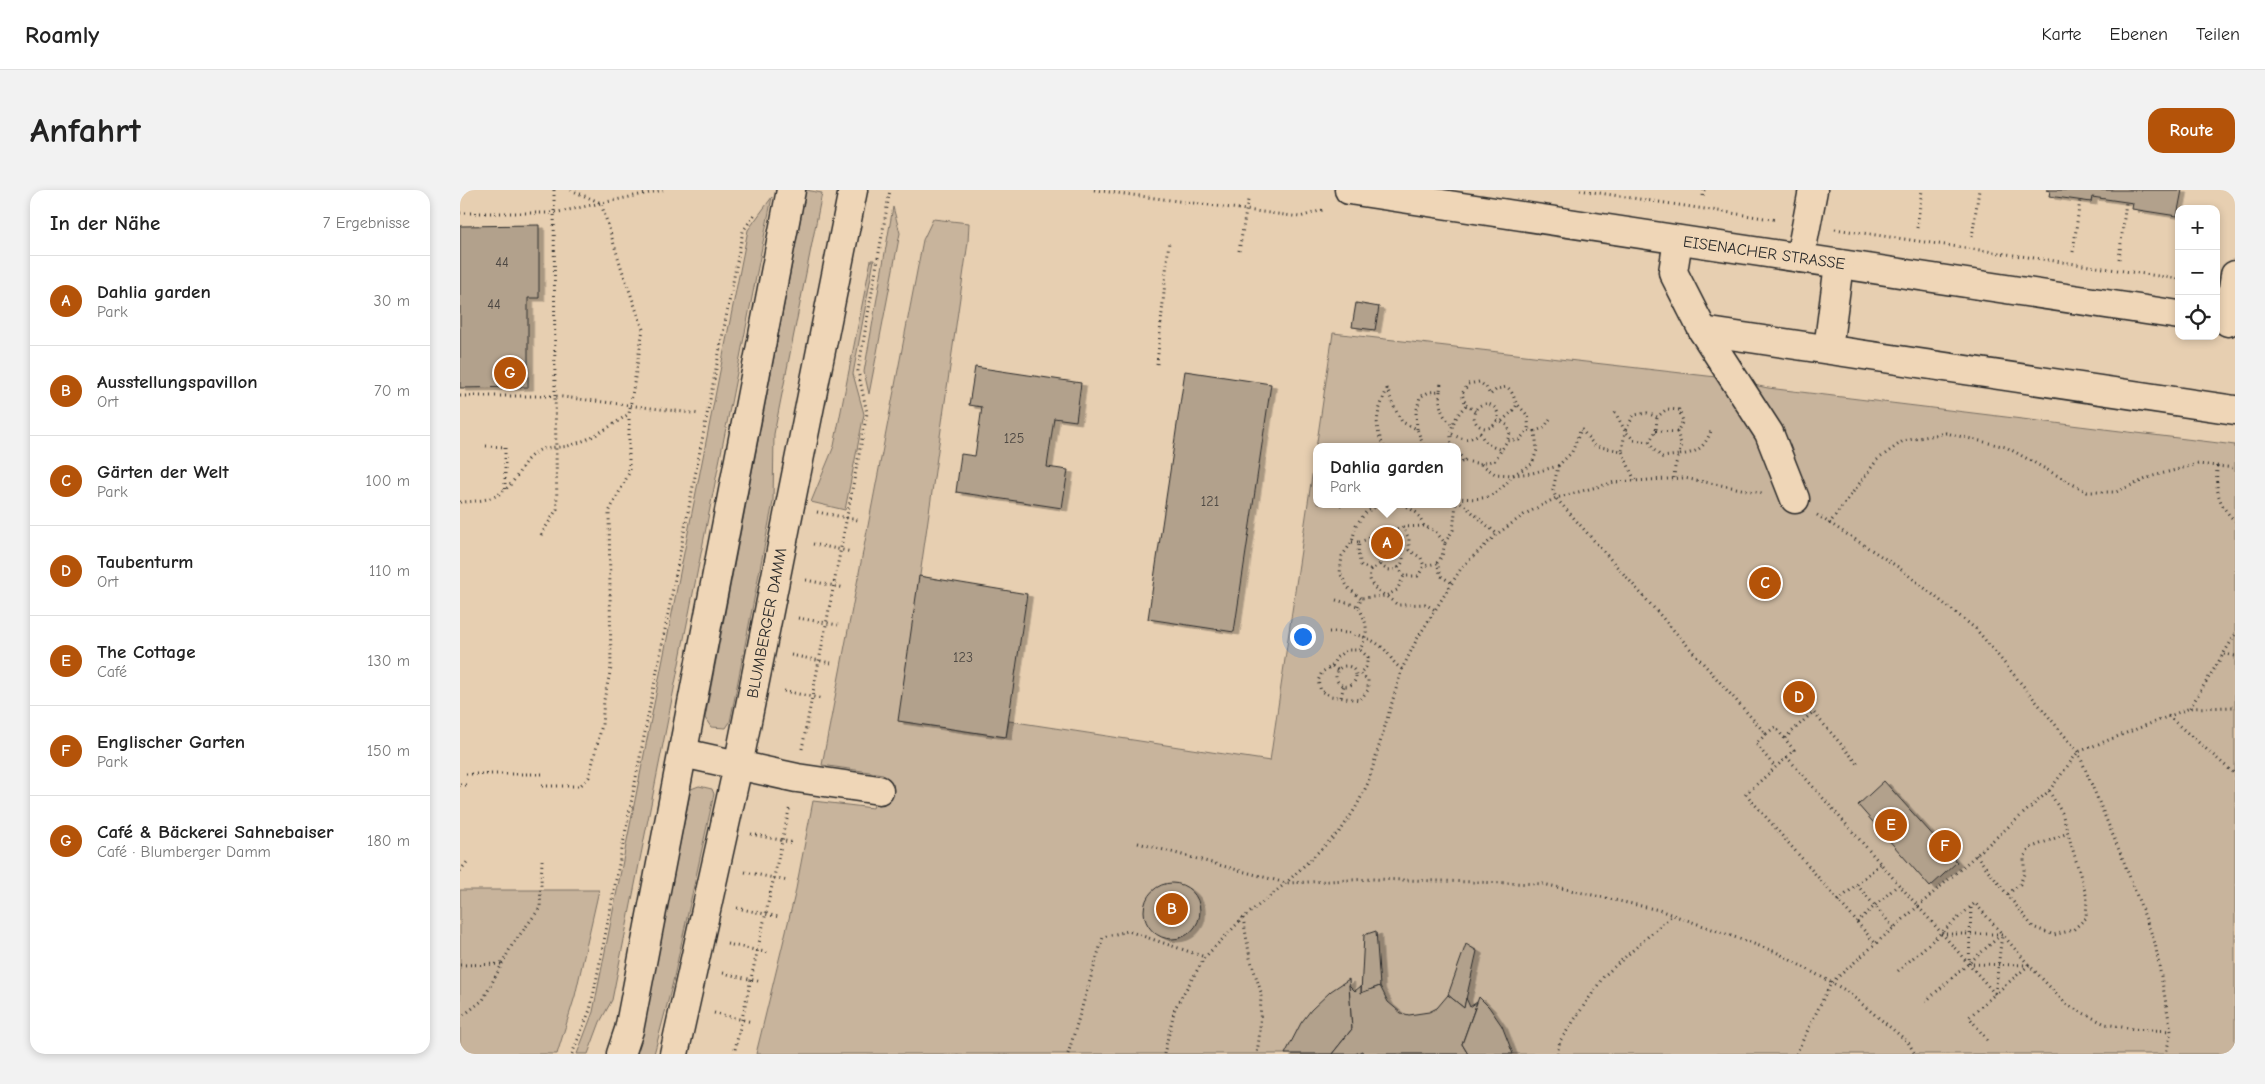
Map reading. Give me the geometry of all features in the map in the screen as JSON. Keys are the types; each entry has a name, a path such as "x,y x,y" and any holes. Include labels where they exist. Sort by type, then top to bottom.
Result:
{"main road":[{"path":"621,1054 628,1030 683,753 791,190"},
{"name":"BLUMBERGER DAMM","path":"674,1054 738,766 853,190"},
{"name":"EISENACHER STRASSE","path":"1349,190 1378,192 1678,240 2175,314"},
{"path":"1800,258 1813,190"},
{"path":"1678,240 1674,272 1703,331 1769,434 1795,500"},
{"path":"1828,349 1839,264"},
{"path":"2226,322 2235,275"},
{"path":"1703,331 2235,410"},
{"path":"683,753 797,778 879,790"}],"path":[{"path":"541,535 557,509 554,190"},
{"path":"542,786 580,786 589,777 602,725 604,700 611,668 608,512 630,473 629,414 643,329 601,203 571,190"},
{"path":"460,213 554,213 663,190"},
{"path":"734,1054 797,778 867,413 858,371 890,190"},
{"path":"1580,190 2175,278"},
{"path":"1703,196 1704,190"},
{"path":"1917,228 1922,190"},
{"path":"1972,237 1979,190"},
{"path":"1239,251 1248,200"},
{"path":"2073,252 2080,200"},
{"path":"2119,258 2126,202"},
{"path":"572,1054 590,1010 597,977 743,232 758,210"},
{"path":"1157,364 1169,241"},
{"path":"1441,382 1439,404 1442,415 1452,425"},
{"path":"1474,411 1466,405 1462,394 1468,384 1479,382 1490,395"},
{"path":"1382,443 1376,418 1387,388 1392,405 1402,422 1417,429"},
{"path":"1488,404 1490,395 1497,390 1507,388 1514,394 1517,404 1524,410 1529,419 1528,430 1519,440 1507,441"},
{"path":"1422,443 1417,429 1416,412 1420,397 1429,392 1440,391"},
{"path":"460,396 555,396 700,414"},
{"path":"1488,404 1494,408 1497,420 1489,428 1481,427 1474,419 1474,411 1480,405 1488,404"},
{"path":"1502,421 1515,410 1517,404"},
{"path":"1452,443 1452,425 1456,416 1466,405"},
{"path":"1657,417 1667,410 1679,410 1683,421 1677,432 1681,444 1674,478"},
{"path":"1616,412 1625,431 1634,440 1650,442"},
{"path":"1635,480 1622,451 1625,431 1634,414 1647,412 1657,417"},
{"path":"460,502 486,501 505,489 515,479 522,464 540,449 567,446 599,434 629,414"},
{"path":"1650,442 1656,431 1657,417"},
{"path":"1528,430 1535,431 1544,428 1550,419"},
{"path":"1481,464 1495,460 1503,450 1510,434 1507,425 1497,420"},
{"path":"1481,427 1480,434 1484,442 1491,447 1503,450"},
{"path":"1461,462 1481,464 1495,474 1513,475 1532,473 1558,466 1572,452 1581,429 1595,446 1622,451"},
{"path":"1461,499 1482,500 1503,488 1513,475 1532,464 1537,450 1535,431"},
{"path":"1656,431 1677,432"},
{"path":"1650,442 1654,450 1662,457 1679,456 1694,453 1706,444 1711,431"},
{"path":"1829,524 1877,460 1903,441 1946,433 2006,447 2087,492 2116,492 2153,476 2198,464 2235,468"},
{"path":"1451,434 1461,439 1471,440 1480,434"},
{"path":"486,446 505,447 505,489"},
{"path":"1461,456 1465,461"},
{"path":"1558,466 1553,490 1556,498 1766,734"},
{"path":"2217,466 2216,488 2223,509 2235,521"},
{"path":"1164,1054 1176,1008 1205,957 1242,918 1286,882 1341,830 1355,809 1368,783 1402,669 1435,610 1462,568 1497,534 1525,514 1556,498 1616,482 1684,478 1795,500 1829,524 1898,567 1976,629 2078,752 2122,857 2155,943 2171,1031 2166,1054"},
{"path":"1461,502 1497,534"},
{"path":"1374,508 1366,512 1356,525 1352,542 1342,556 1340,573 1348,588 1361,598 1386,596 1397,590 1404,576"},
{"path":"1409,508 1417,513 1424,526"},
{"path":"1404,576 1418,576 1424,566 1437,563 1453,530 1456,508"},
{"path":"1352,542 1360,542 1403,526 1424,526 1435,531 1445,544"},
{"path":"1403,526 1409,539 1409,550"},
{"path":"1379,535 1385,548"},
{"path":"1360,542 1358,553 1361,565 1370,570"},
{"path":"810,543 852,552"},
{"path":"1395,547 1402,555 1402,562 1398,568 1390,570 1380,564 1380,553 1385,548 1395,547"},
{"path":"1402,555 1409,550"},
{"path":"1409,550 1421,558 1424,566"},
{"path":"1437,563 1442,576 1452,583"},
{"path":"1380,564 1370,570 1368,579 1375,590 1398,605 1425,604 1435,610"},
{"path":"1398,568 1404,576"},
{"path":"802,579 845,588"},
{"path":"1360,650 1366,638 1367,624 1358,606 1361,598"},
{"path":"1336,600 1358,606"},
{"path":"795,617 838,625"},
{"path":"1329,632 1347,632 1366,638 1384,649 1394,665 1402,669"},
{"path":"2190,708 2235,634"},
{"path":"1338,670 1346,666 1352,668 1358,673 1368,680 1368,690 1360,700 1330,696 1321,691 1318,681 1322,672 1332,666 1336,658 1346,650 1360,650 1368,657 1366,667 1358,673 1353,682 1344,685"},
{"path":"788,654 831,663"},
{"path":"2224,654 2235,656"},
{"path":"1332,666 1338,670"},
{"path":"1338,670 1337,679 1344,685"},
{"path":"1341,697 1344,685"},
{"path":"781,691 823,699"},
{"path":"1796,1054 1831,983 2049,792 2078,752 2190,708 2235,707"},
{"path":"1784,738 1813,712 1859,765"},
{"path":"2168,716 2235,774"},
{"path":"1776,768 1756,744 1775,726 1794,750 1776,768 1746,794 1875,943"},
{"path":"1787,757 1995,994"},
{"path":"466,774 542,774"},
{"path":"460,785 466,785"},
{"path":"1976,855 2033,927 2054,935 2073,930 2086,918 2087,898 2062,814 2049,792"},
{"path":"2008,894 2020,884 2024,874 2024,858 2030,848 2068,833"},
{"path":"751,834 795,843"},
{"path":"1138,843 1286,882 1372,879 1543,884 1672,915 1776,952 1845,990 1908,1042 1915,1054"},
{"path":"460,1018 484,1000 512,946 540,908 542,860"},
{"path":"460,871 467,862"},
{"path":"1838,901 1880,864"},
{"path":"742,871 788,881"},
{"path":"1857,885 1894,928"},
{"path":"1857,922 1898,885"},
{"path":"1898,971 1975,904 2067,1005 2105,1024 2134,1029 2171,1031"},
{"path":"734,908 778,917"},
{"path":"1968,964 1971,908"},
{"path":"1556,1054 1560,1041 1604,976 1672,915"},
{"path":"1242,918 1250,958 1261,992 1260,1030 1256,1054"},
{"path":"1068,1054 1104,937 1128,931 1205,957"},
{"path":"1941,934 2002,934"},
{"path":"1926,1001 2002,934"},
{"path":"1995,994 2002,934"},
{"path":"726,943 769,953"},
{"path":"460,965 502,964"},
{"path":"1968,964 2029,965"},
{"path":"1987,1040 1968,1017 2029,965"},
{"path":"720,972 762,982"},
{"path":"711,1012 752,1022"}],"shaded area":[{"path":"806,190 822,193 774,434 773,502 730,722 726,728 711,727 705,718"},
{"path":"772,197 612,1000 600,1022 588,1054 577,1054 593,1012 748,230"},
{"path":"893,207 900,233 869,394 864,372"},
{"path":"933,219 969,223 968,242 899,721 1006,737 1009,721 1270,761 1313,469 1313,508 1461,508 1461,443 1317,443 1333,333 1716,377 1768,388 2235,445 2235,1054 756,1054 795,894 813,801 873,808 883,774 822,765 923,240"},
{"path":"871,260 874,260 853,374 864,414 845,510 811,502 834,446"},
{"path":"699,786 712,789 714,794 672,986 654,1054 637,1054 691,789"},
{"path":"460,890 599,890 575,996 557,1054 460,1054"}],"building":[{"path":"2046,190 2182,190 2179,205 2175,205 2175,216 2132,209 2133,203 2092,197 2091,202 2049,196 2050,191"},
{"path":"539,225 539,298 528,298 528,387 460,388 460,226"},
{"path":"1356,303 1379,307 1375,330 1352,327"},
{"path":"975,367 1081,383 1076,421 1054,418 1047,467 1068,470 1062,508 956,492 961,454 975,456 982,407 969,405"},
{"path":"1185,371 1271,384 1234,632 1148,619"},
{"path":"919,576 1027,594 1006,737 898,721"},
{"path":"1800,685 1811,697 1798,708 1787,696"},
{"path":"1884,781 1957,862 1930,887 1858,805"},
{"path":"1172,883 1183,885 1192,891 1198,900 1200,911 1198,922 1192,931 1183,937 1172,939 1161,937 1152,931 1146,922 1144,911 1146,900 1152,891 1161,885"},
{"path":"1376,931 1380,986 1361,993 1364,935"},
{"path":"1466,944 1477,951 1464,1008 1448,995"},
{"path":"1349,979 1352,1029 1332,1054 1285,1054 1301,1023 1311,1010 1331,991"},
{"path":"1349,985 1355,991 1361,986 1361,993 1380,986 1388,1002 1401,1013 1409,1015 1429,1012 1437,1008 1448,995 1464,1008 1466,998 1470,1007 1477,1002 1462,1044 1468,1054 1363,1054 1362,1051 1355,1054 1332,1054 1352,1029"},
{"path":"1479,997 1489,1007 1502,1026 1513,1054 1468,1054 1462,1044"}],"place":[{"name":"Café & Bäckerei Sahnebaiser","path":"510,373"},
{"name":"Dahlia garden","path":"1387,543"},
{"name":"Gärten der Welt","path":"1765,583"},
{"name":"Taubenturm","path":"1799,697"},
{"name":"The Cottage","path":"1891,825"},
{"name":"Englischer Garten","path":"1945,846"},
{"name":"Ausstellungspavillon","path":"1172,909"}]}
